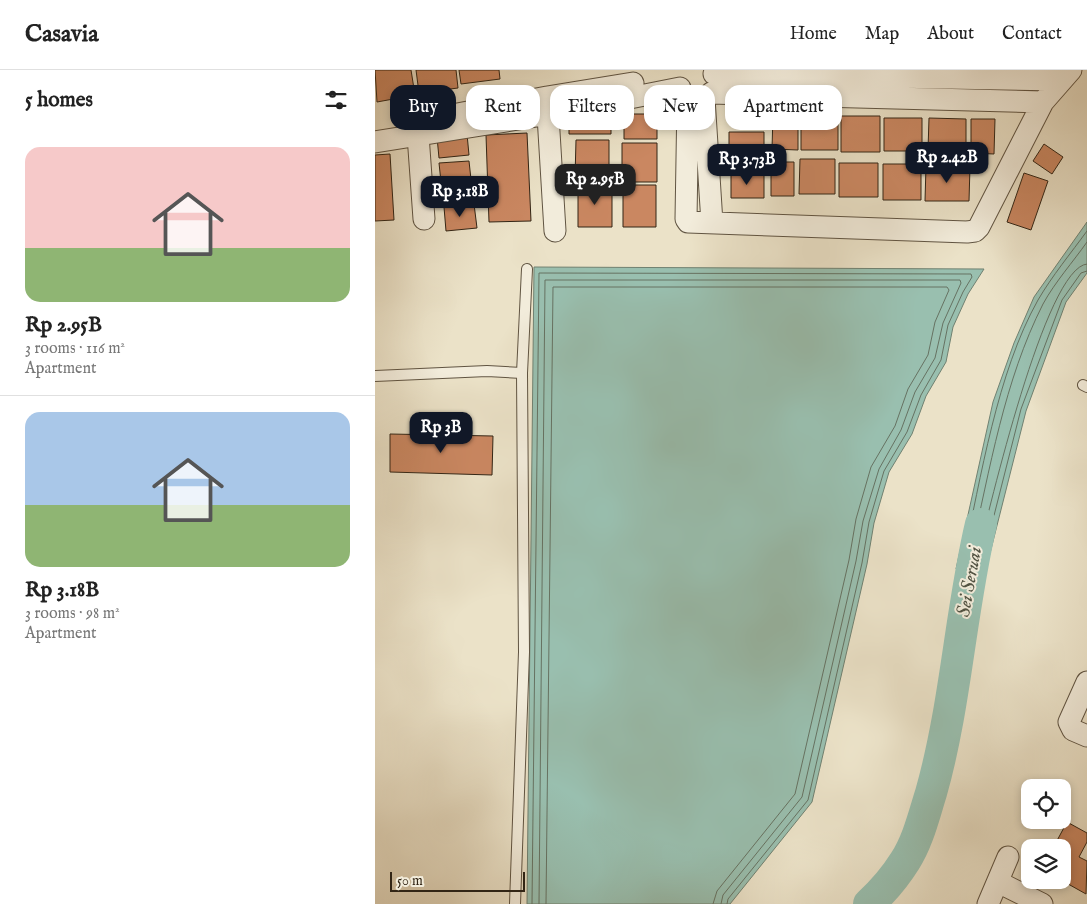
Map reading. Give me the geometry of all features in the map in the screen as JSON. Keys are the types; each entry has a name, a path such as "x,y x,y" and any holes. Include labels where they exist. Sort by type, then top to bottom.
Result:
{"street":[{"path":"696,83 686,219 690,222 967,232 979,227 1043,102 1067,75"},
{"path":"456,122 548,105 696,83 1067,75"},
{"path":"696,83 1043,102"},
{"path":"548,105 555,231"},
{"path":"375,130 390,130"},
{"path":"375,142 414,130"},
{"path":"417,130 424,219"},
{"path":"1087,682 1069,722 1073,730 1087,736"},
{"path":"988,904 1008,857"},
{"path":"998,882 1042,904"}],"lane":[{"path":"515,904 524,652 522,373 527,270"},
{"path":"375,376 487,371 522,373"}],"water":[{"path":"1087,222 1087,273 1066,302 1026,411 987,565 956,569 993,402 1014,343 1034,297"},
{"path":"534,267 984,269 968,294 953,327 946,362 926,396 912,434 889,472 874,523 867,564 812,802 730,904 527,904"}],"building":[{"path":"375,70 411,70 413,85 390,85 390,100 377,102"},
{"path":"416,70 456,70 458,88 456,88 456,85 418,85"},
{"path":"459,70 499,70 500,79 461,84"},
{"path":"634,114 644,114 644,130 657,130 657,139 624,139 624,130 634,130"},
{"path":"842,116 880,116 880,152 841,152"},
{"path":"884,118 922,118 922,151 884,151"},
{"path":"929,118 966,119 966,150 928,150"},
{"path":"971,119 995,119 994,154 971,153"},
{"path":"569,130 611,130 611,134 569,134"},
{"path":"773,130 798,130 798,150 772,149"},
{"path":"801,130 838,130 838,150 801,150"},
{"path":"729,132 764,132 764,169 729,168"},
{"path":"527,133 531,221 489,222 486,135"},
{"path":"467,134 469,155 439,158 437,137"},
{"path":"576,140 609,140 609,178 575,178"},
{"path":"622,143 657,143 657,182 622,182"},
{"path":"1044,144 1063,157 1052,174 1033,161"},
{"path":"390,154 394,220 375,221 375,155"},
{"path":"800,159 835,159 835,194 799,194"},
{"path":"469,161 473,198 443,201 439,163"},
{"path":"771,162 794,162 794,196 771,196"},
{"path":"839,163 878,163 878,197 839,197"},
{"path":"883,164 921,164 921,200 883,200"},
{"path":"926,166 970,166 969,201 925,201"},
{"path":"1024,173 1048,181 1031,230 1007,222"},
{"path":"731,174 764,174 764,198 731,198"},
{"path":"623,185 656,185 656,227 623,227"},
{"path":"578,186 612,186 612,227 578,227"},
{"path":"474,204 477,228 446,231 444,207"},
{"path":"390,434 493,436 492,475 390,472"},
{"path":"1071,824 1087,833 1087,842 1079,857 1087,861 1086,894 1071,886 1071,839 1058,839 1063,829 1071,829"}],"waterway":[{"name":"Sei Seruai","path":"869,904 893,878 910,853 931,793 946,726 981,524"}]}
